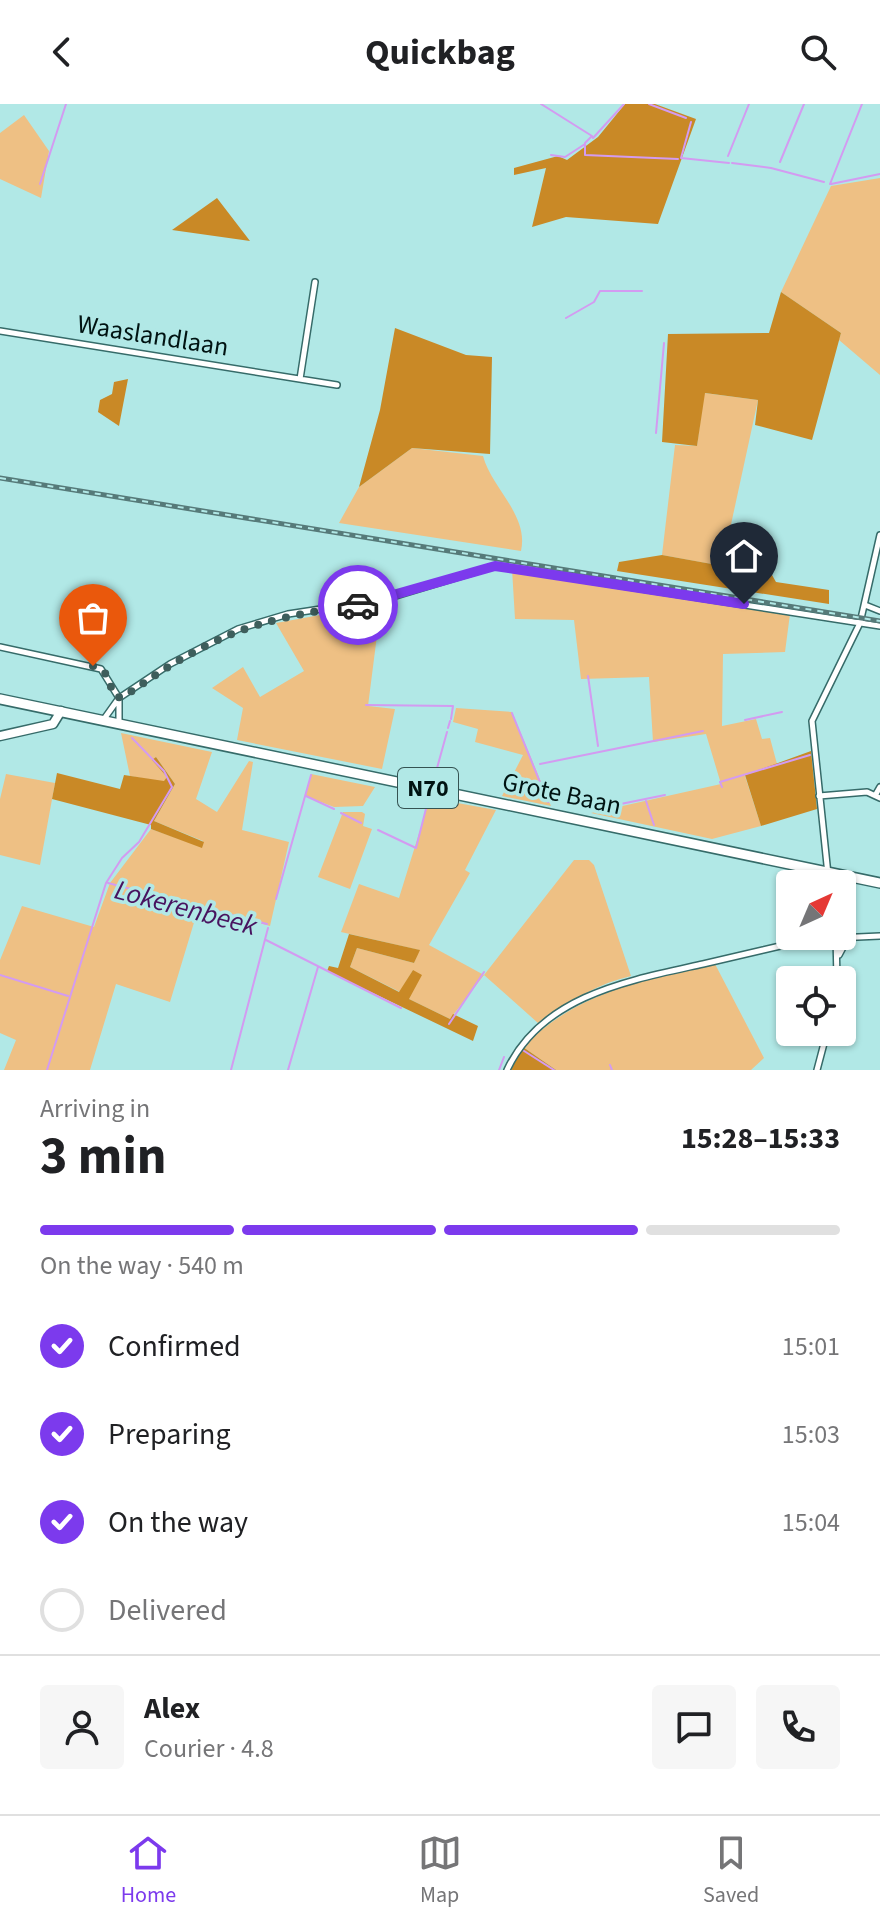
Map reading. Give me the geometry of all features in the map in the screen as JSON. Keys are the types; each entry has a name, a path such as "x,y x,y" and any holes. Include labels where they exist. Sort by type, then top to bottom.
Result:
{"main road":[{"name":"N70","path":"0,699 119,723"},
{"name":"Grote Baan","path":"119,723 818,870"},
{"name":"Grote Baan","path":"856,881 880,883"}],"street":[{"path":"300,379 315,282"},
{"name":"Waaslandlaan","path":"0,331 337,385"},
{"path":"828,870 812,721 860,623 880,535"},
{"path":"104,720 119,698 212,641 288,614 371,603 484,568 506,566 880,626"},
{"path":"865,605 880,611"},
{"path":"0,647 99,668 119,698 119,723"},
{"path":"0,736 53,724 61,711"},
{"path":"819,796 878,796 880,787"},
{"path":"856,938 880,936"},
{"path":"507,1070 527,1038 543,1023 600,991 639,978 776,947"},
{"path":"837,950 838,966"},
{"path":"838,956 841,950"},
{"path":"817,1070 823,1046"}],"shaded area":[{"path":"625,104 655,104 696,119 658,224 566,217 532,227 546,168 514,175 514,168 558,156 567,160 598,137"},
{"path":"24,115 49,151 41,198 0,179 0,133"},
{"path":"880,178 880,375 839,340 841,333 781,292 831,186"},
{"path":"217,198 250,241 172,230"},
{"path":"781,292 841,333 812,440 755,425 758,400 705,393 697,446 662,442 668,334 769,333"},
{"path":"395,328 466,355 492,357 490,454 412,448 359,487 380,410"},
{"path":"128,379 119,426 98,412 100,400 112,394 114,382"},
{"path":"704,393 758,400 722,566 662,555 675,445 697,446"},
{"path":"412,448 483,456 520,526 521,551 339,523 359,487"},
{"path":"662,555 772,575 776,582 829,590 829,604 617,571 619,562"},
{"path":"512,569 790,614 785,652 723,654 722,726 756,719 762,739 770,738 777,764 745,776 761,826 712,839 591,813 721,784 706,734 653,742 649,677 581,679 574,620 515,619"},
{"path":"381,604 368,706 395,709 382,769 237,740 243,708 212,688 243,667 260,697 304,671 276,623"},
{"path":"456,708 512,712 551,806 502,796 523,755 475,742 478,729 453,722"},
{"path":"121,733 212,752 196,799 217,812 249,761 253,762 242,830 289,842 270,926 199,906 170,1002 116,984 90,1070 4,1070 16,1040 0,1033 0,960 22,906 94,927 110,883 151,829 202,847 203,841 154,821 175,784 156,757 153,760 167,777 164,782 130,776"},
{"path":"811,751 817,809 761,826 745,775"},
{"path":"156,757 175,784 154,821 204,842 202,848 151,829 151,825 52,799 57,773 120,789 124,775 164,781 167,777 152,760"},
{"path":"6,774 55,783 40,865 0,855 0,799"},
{"path":"311,774 375,787 363,806 334,807 305,796"},
{"path":"430,798 496,810 465,870 470,873 429,945 484,975 450,1019 409,999 413,970 400,992 350,967 357,948 414,963 419,950 341,932 359,884 399,898"},
{"path":"343,812 362,812 365,814 363,826 372,829 350,889 318,877"},
{"path":"574,860 589,860 594,865 631,976 594,989 538,1023 484,975"},
{"path":"349,934 420,950 414,963 357,948 350,967 399,992 413,970 422,975 409,999 450,1019 453,1014 478,1026 473,1041 327,971 329,966 338,968"},
{"path":"715,964 764,1058 751,1070 556,1070 523,1047 565,1013 588,1001 637,983"},
{"path":"523,1047 556,1070 511,1070"}],"waterway":[{"path":"40,184 66,104"},
{"path":"541,104 592,136 585,143 585,155 678,159"},
{"path":"593,138 624,104"},
{"path":"649,104 686,118"},
{"path":"728,156 749,104"},
{"path":"780,162 804,104"},
{"path":"830,184 862,104"},
{"path":"691,122 681,158 729,163"},
{"path":"551,155 565,157 585,144"},
{"path":"732,163 771,168 824,182"},
{"path":"831,184 880,174"},
{"path":"566,318 594,302 600,291 642,291"},
{"path":"656,433 664,343"},
{"path":"588,676 598,746"},
{"path":"366,705 453,706 451,719"},
{"path":"745,720 782,712"},
{"path":"512,713 548,802"},
{"path":"448,728 450,721"},
{"path":"540,764 703,731"},
{"path":"434,779 447,732"},
{"name":"Lokerenbeek","path":"47,1070 106,883 122,858 139,842 172,787 164,771 132,738"},
{"path":"722,787 720,782 810,755"},
{"path":"276,899 311,775"},
{"path":"596,809 665,795"},
{"path":"306,796 334,809"},
{"path":"378,830 416,848 429,797"},
{"path":"646,801 654,825"},
{"path":"341,813 361,823"},
{"name":"Lokerenbeek","path":"108,883 267,924"},
{"name":"Lokerenbeek","path":"231,1070 268,928"},
{"path":"266,940 401,1008"},
{"path":"288,1070 318,967"},
{"path":"449,1024 484,972"},
{"path":"0,975 68,996"},
{"name":"Lokerenbeek","path":"521,1049 554,1070"},
{"name":"Lokerenbeek","path":"499,1070 504,1057"},
{"path":"610,1065 612,1070"}],"railway":[{"path":"0,478 880,621"}],"way so far":[{"path":"93,666 105,673 115,696 122,698 170,664 238,629 288,614 358,605"}],"route":[{"path":"358,605 495,566 744,604"}]}
